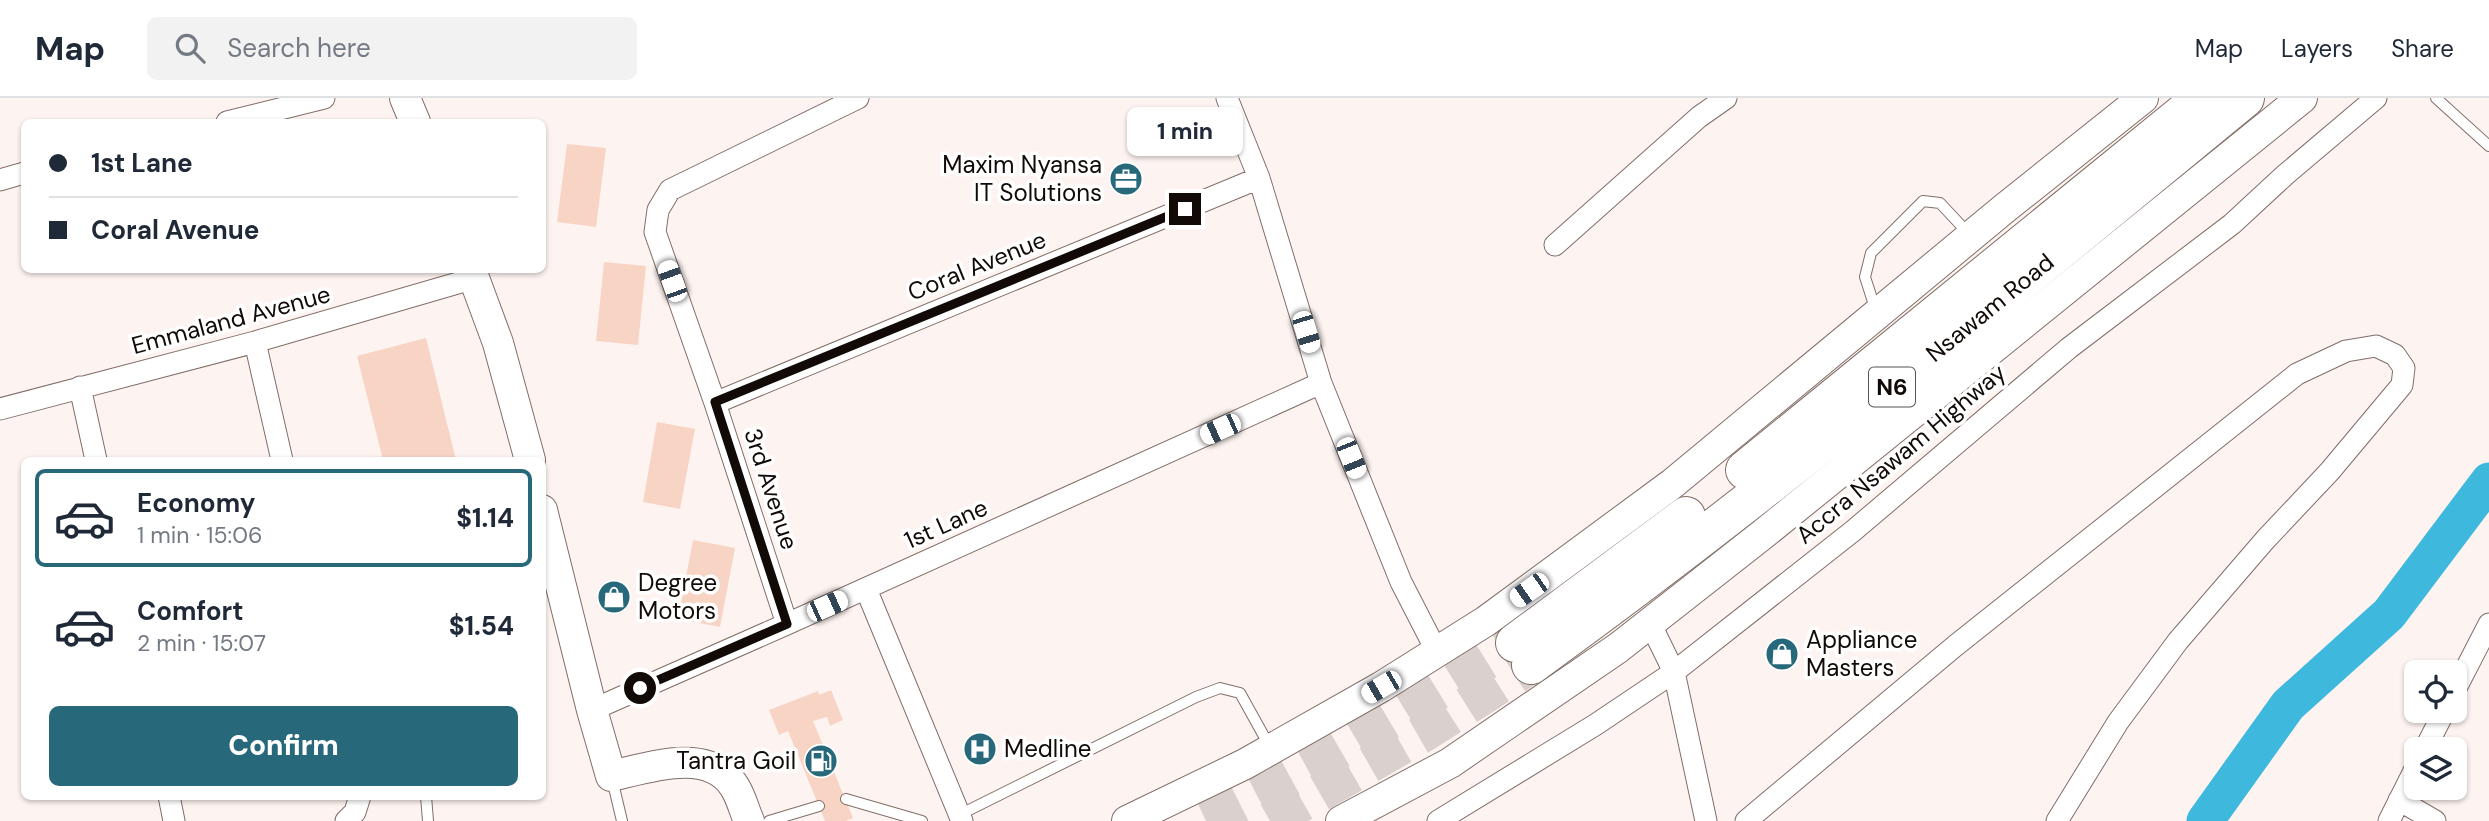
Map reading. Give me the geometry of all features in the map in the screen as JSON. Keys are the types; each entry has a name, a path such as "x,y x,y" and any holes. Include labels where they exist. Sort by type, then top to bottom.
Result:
{"highway":[{"name":"Nsawam Road","path":"2202,98 1689,514 1523,654 1611,608 2032,275 2245,98"}],"main road":[{"path":"405,98 414,119"},
{"path":"1127,821 1245,764 1381,687 1529,590 1672,484 1971,236 2143,98"},
{"path":"1341,821 1450,763 1618,648 1773,527 2302,98"},
{"path":"473,274 498,343 529,457"},
{"path":"546,526 611,776 680,763 711,767 734,784 749,821"}],"street":[{"path":"239,119 324,98"},
{"name":"3rd Avenue","path":"787,624 715,402 655,232 658,210 670,190 858,98"},
{"path":"1227,98 1259,178 1321,383 1401,582 1437,652"},
{"path":"1555,245 1699,117 1726,98"},
{"name":"Accra Nsawam Highway","path":"1438,821 1595,725 1674,672 1853,531 2069,348 2232,224 2376,98"},
{"path":"0,180 21,174"},
{"name":"Coral Avenue","path":"715,402 1259,178"},
{"name":"Emmaland Avenue","path":"0,409 255,342 473,274"},
{"path":"255,342 281,457"},
{"path":"1746,821 1965,637 2297,374 2346,351 2376,346 2395,355 2404,368 2402,385 2330,471 2264,540 2178,641 2119,722 2057,821"},
{"name":"1st Lane","path":"592,710 1321,383"},
{"path":"80,387 95,457"},
{"path":"866,589 961,818"},
{"path":"1650,623 1674,672 1706,821"},
{"path":"2467,667 2489,624"},
{"path":"2389,821 2404,790"},
{"path":"170,800 174,821"},
{"path":"346,821 355,812 359,800"},
{"path":"2399,800 2435,821"}],"lane":[{"path":"2436,98 2489,146"},
{"path":"1877,314 1865,276 1871,253 1923,201 1940,203 1971,236"},
{"path":"961,818 1196,697 1220,688 1240,693 1271,750"},
{"path":"611,776 622,821"},
{"path":"846,799 922,821"},
{"path":"426,800 428,821"},
{"path":"769,821 819,806"}],"building":[{"path":"567,144 606,148 596,227 557,222"},
{"path":"604,262 646,266 638,345 596,341"},
{"path":"426,338 455,457 382,457 357,356"},
{"path":"657,422 695,429 680,509 643,502"},
{"path":"693,540 735,548 720,627 678,619"},
{"path":"831,690 843,720 830,726 827,717 813,721 853,818 846,821 825,821 788,731 779,735 769,710 818,691 819,695"}],"waterway":[{"path":"2205,821 2288,705 2389,614 2489,481"}],"tunnel":[{"path":"1206,821 1325,759 1515,643"},
{"path":"1270,821 1424,733 1531,665"}],"place":[{"name":"Maxim Nyansa IT Solutions","path":"1126,179"},
{"name":"Degree Motors","path":"614,597"},
{"name":"Appliance Masters","path":"1782,654"},
{"name":"Medline","path":"980,749"},
{"name":"Tantra Goil","path":"821,761"}],"route":[{"path":"640,688 787,624 715,402 1185,209"}]}
